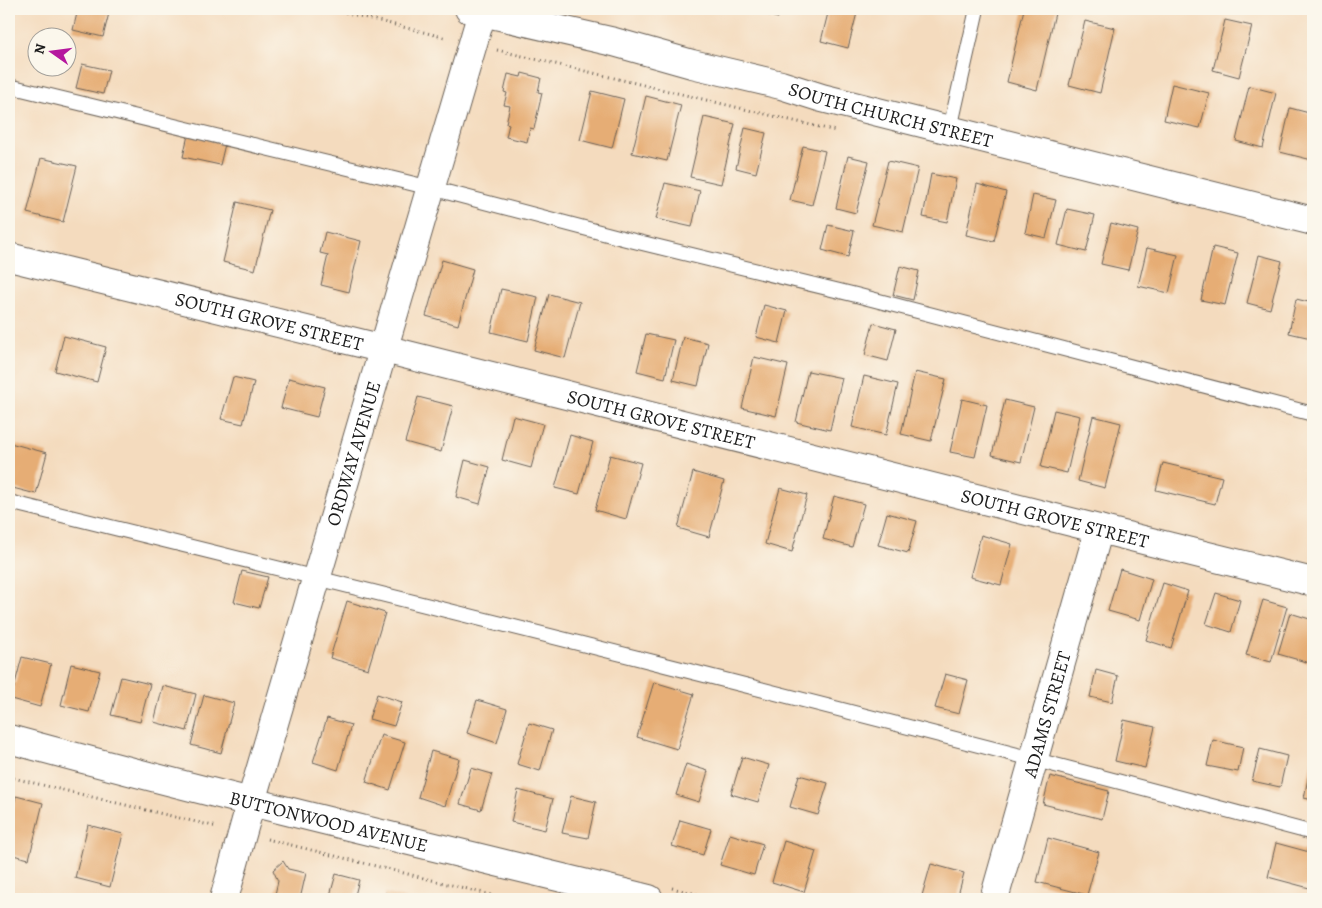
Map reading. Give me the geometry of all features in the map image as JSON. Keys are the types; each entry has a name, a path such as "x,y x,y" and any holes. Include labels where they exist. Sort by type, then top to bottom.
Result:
{"street":[{"name":"ORDWAY AVENUE","path":"224,899 473,45 478,10"},
{"name":"SOUTH CHURCH STREET","path":"478,10 614,42 692,64 781,85 822,98 1313,221"},
{"name":"SOUTH GROVE STREET","path":"9,257 1313,582"},
{"name":"ADAMS STREET","path":"994,899 1099,530"},
{"name":"BUTTONWOOD AVENUE","path":"9,739 110,767 650,899"}],"lane":[{"path":"950,129 977,9"},
{"path":"9,86 431,188 626,239 856,295 1313,414"},
{"path":"9,502 1034,758 1313,833"}],"path":[{"path":"331,9 473,45"}],"building":[{"path":"78,9 110,9 103,37 78,31 78,28 73,28"},
{"path":"752,9 780,9 778,18 752,11"},
{"path":"829,9 858,9 848,48 821,41"},
{"path":"1024,9 1056,9 1037,90 1007,82"},
{"path":"1225,20 1252,26 1239,77 1213,70"},
{"path":"1085,21 1115,28 1100,93 1069,85"},
{"path":"82,64 109,70 103,94 76,88"},
{"path":"522,73 541,78 538,92 542,93 534,129 530,128 527,142 506,137 509,124 506,123 510,106 504,105 507,93 504,92 508,74 521,77"},
{"path":"1172,84 1209,93 1200,128 1164,120"},
{"path":"1249,86 1276,93 1263,148 1236,141"},
{"path":"592,91 624,99 612,148 580,140"},
{"path":"646,96 681,105 667,161 632,153"},
{"path":"1290,108 1313,114 1312,160 1280,152"},
{"path":"704,117 735,124 721,184 690,177"},
{"path":"745,128 766,133 756,173 736,168"},
{"path":"188,135 225,144 220,165 183,157"},
{"path":"803,146 825,151 812,205 790,200"},
{"path":"848,156 869,161 856,213 836,208"},
{"path":"41,158 77,166 63,222 27,213"},
{"path":"888,161 918,168 903,232 872,225"},
{"path":"931,174 956,179 947,222 923,217"},
{"path":"665,183 700,191 692,227 656,219"},
{"path":"977,184 1006,192 994,241 966,235"},
{"path":"1033,195 1056,200 1046,238 1025,233"},
{"path":"237,202 270,210 255,270 223,262"},
{"path":"1067,209 1095,215 1086,252 1058,245"},
{"path":"1111,223 1138,230 1128,270 1101,264"},
{"path":"828,225 854,231 848,257 822,250"},
{"path":"325,232 361,241 349,292 321,285 328,255 320,253"},
{"path":"1213,247 1238,253 1225,305 1201,300"},
{"path":"1147,248 1178,255 1169,293 1138,286"},
{"path":"1259,255 1282,261 1270,309 1247,303"},
{"path":"442,260 473,269 458,325 426,316"},
{"path":"900,266 919,271 913,300 893,295"},
{"path":"501,289 538,297 528,341 491,332"},
{"path":"549,294 580,302 565,358 534,350"},
{"path":"1296,299 1313,303 1311,338 1289,333"},
{"path":"764,305 787,311 779,343 756,337"},
{"path":"873,323 896,329 888,361 865,355"},
{"path":"646,334 674,340 665,378 637,371"},
{"path":"64,336 106,347 97,382 55,371"},
{"path":"683,337 708,343 698,386 673,380"},
{"path":"754,357 788,365 776,416 742,408"},
{"path":"808,371 842,378 830,430 796,422"},
{"path":"915,372 946,379 931,441 901,434"},
{"path":"864,376 898,384 886,435 852,427"},
{"path":"233,377 254,382 243,424 221,419"},
{"path":"289,378 325,387 317,417 281,408"},
{"path":"418,397 453,406 441,452 405,442"},
{"path":"962,399 987,405 975,457 950,452"},
{"path":"1005,400 1034,407 1021,462 992,455"},
{"path":"1054,410 1080,416 1067,473 1041,467"},
{"path":"513,416 543,424 531,468 502,460"},
{"path":"1093,416 1121,423 1105,488 1078,481"},
{"path":"570,435 593,442 579,494 555,488"},
{"path":"10,443 47,453 36,494 9,487"},
{"path":"610,455 641,463 626,519 595,510"},
{"path":"465,460 490,467 480,504 456,497"},
{"path":"1163,463 1222,477 1215,504 1156,490"},
{"path":"693,472 724,481 709,537 678,528"},
{"path":"780,488 807,495 792,552 765,544"},
{"path":"834,496 864,504 852,547 823,539"},
{"path":"887,513 917,521 908,553 878,545"},
{"path":"981,535 1012,544 1001,585 970,577"},
{"path":"1120,569 1152,579 1140,620 1108,611"},
{"path":"242,571 268,577 259,608 234,602"},
{"path":"1163,583 1188,591 1171,648 1146,640"},
{"path":"1216,593 1240,600 1231,632 1206,624"},
{"path":"1263,600 1287,607 1271,662 1246,655"},
{"path":"347,601 385,613 368,669 330,658"},
{"path":"1290,613 1313,620 1313,664 1278,654"},
{"path":"22,657 51,664 40,707 11,699"},
{"path":"71,664 100,671 89,712 61,705"},
{"path":"1096,670 1118,676 1112,702 1090,697"},
{"path":"945,674 968,680 959,714 935,708"},
{"path":"121,677 150,684 140,722 111,715"},
{"path":"654,682 694,694 677,749 637,737"},
{"path":"163,686 196,694 187,731 154,722"},
{"path":"377,694 402,702 394,726 369,719"},
{"path":"204,695 234,703 221,753 191,745"},
{"path":"477,700 507,709 497,743 467,733"},
{"path":"327,718 351,725 338,770 313,762"},
{"path":"1124,720 1155,727 1145,768 1115,761"},
{"path":"529,723 552,730 540,771 517,764"},
{"path":"381,735 405,742 390,790 366,782"},
{"path":"1213,740 1243,747 1238,772 1207,766"},
{"path":"1260,749 1287,756 1280,787 1252,781"},
{"path":"431,751 459,759 445,806 418,797"},
{"path":"742,757 769,765 758,802 731,794"},
{"path":"1313,759 1313,800 1304,798"},
{"path":"686,764 708,771 699,802 676,795"},
{"path":"471,768 492,774 481,810 460,804"},
{"path":"799,775 828,783 818,815 790,807"},
{"path":"1050,776 1109,791 1102,819 1043,804"},
{"path":"518,790 553,799 545,830 511,822"},
{"path":"16,796 43,803 29,859 9,854 9,825"},
{"path":"571,796 596,802 588,838 562,833"},
{"path":"680,820 711,829 703,855 672,846"},
{"path":"88,825 123,834 110,887 75,878"},
{"path":"730,834 763,844 754,875 720,865"},
{"path":"1048,838 1099,852 1087,895 1037,882"},
{"path":"784,841 816,851 804,892 772,882"},
{"path":"1276,843 1313,853 1313,889 1268,877"},
{"path":"283,861 288,869 306,873 300,899 274,899 278,881 273,870"},
{"path":"931,864 964,873 957,899 921,899"},
{"path":"336,874 359,880 354,899 329,899"},
{"path":"385,893 408,899 384,899"}]}
